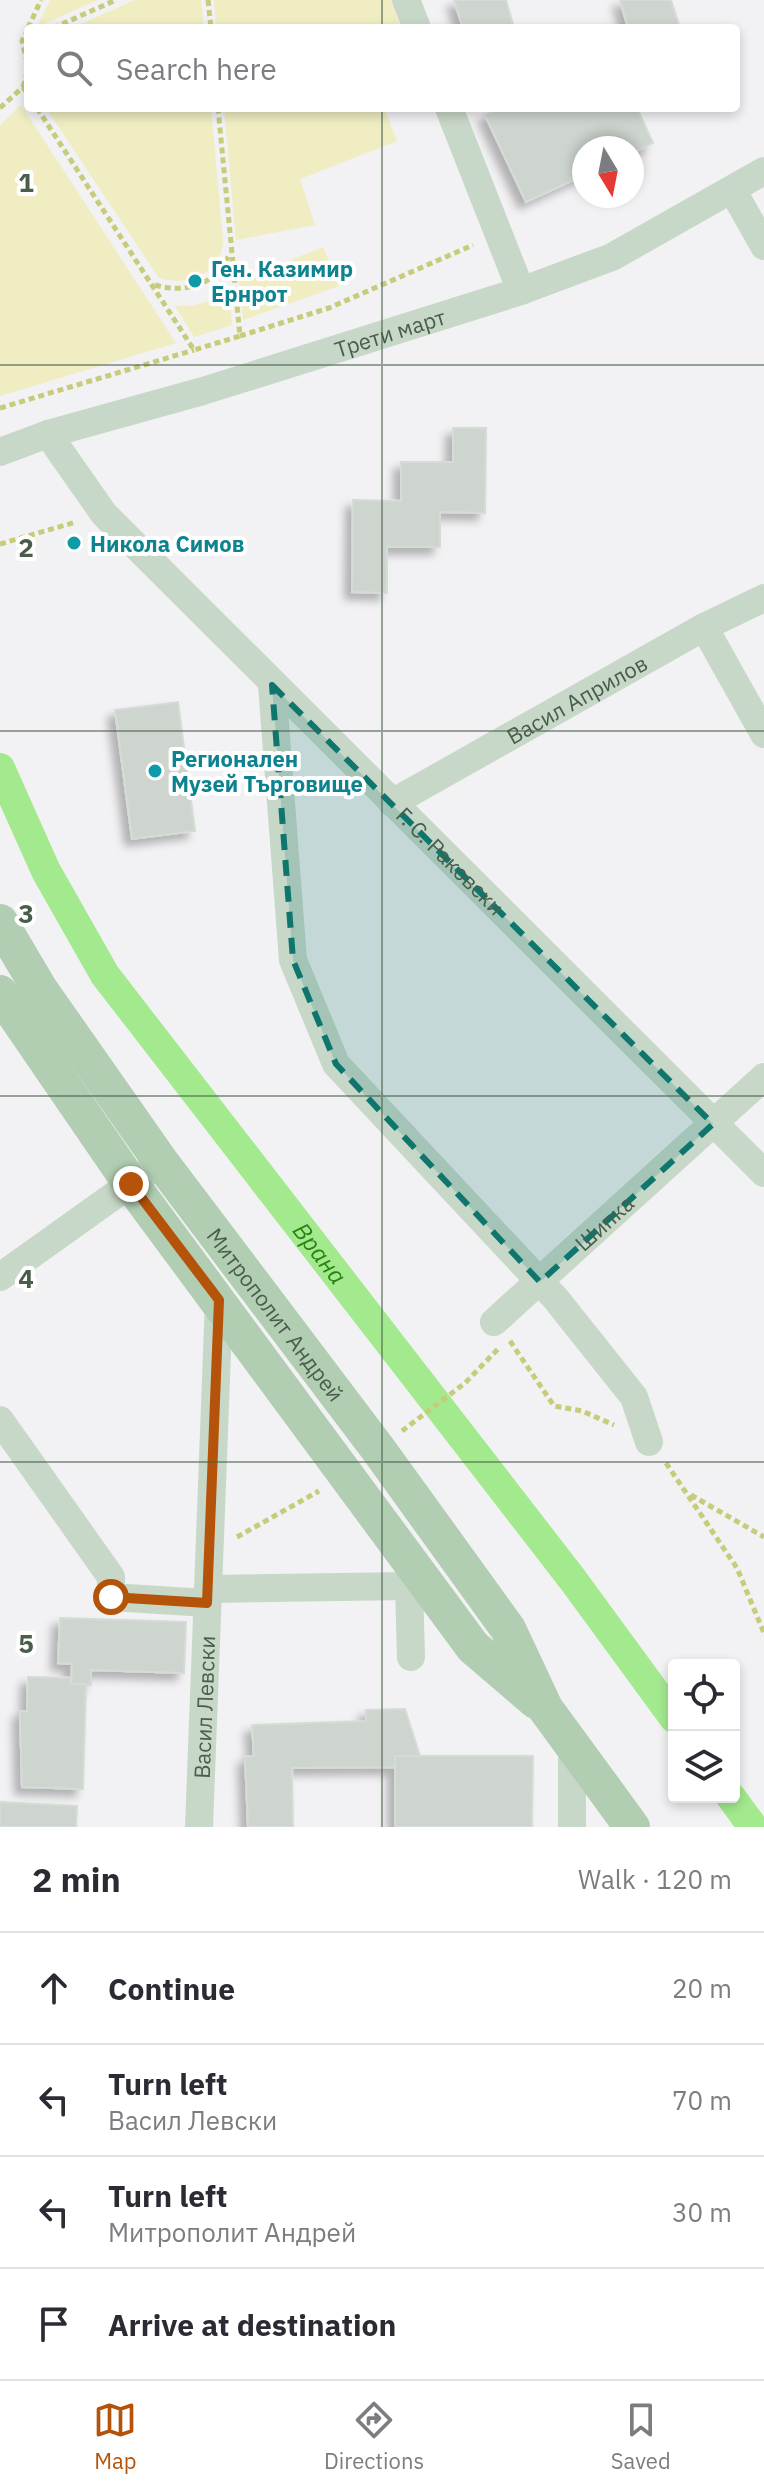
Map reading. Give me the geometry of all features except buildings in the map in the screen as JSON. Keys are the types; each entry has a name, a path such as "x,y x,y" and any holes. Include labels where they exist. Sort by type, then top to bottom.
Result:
{"main road":[{"name":"Митрополит Андрей","path":"0,922 39,988 161,1162 378,1449 508,1629 545,1708 632,1827"},
{"name":"Митрополит Андрей","path":"0,993 131,1184 347,1474 416,1582 473,1647 545,1708"}],"street":[{"path":"406,0 415,24"},
{"path":"451,112 521,291"},
{"name":"Трети март","path":"6,448 203,391 521,291 612,257 764,171"},
{"path":"733,191 764,246"},
{"name":"Г. С. Раковски","path":"48,434 104,514 764,1173"},
{"name":"Васил Априлов","path":"392,803 704,627 764,598"},
{"path":"704,627 764,734"},
{"path":"272,685 293,960 336,1064 540,1282 634,1397 649,1442"},
{"name":"Шипка","path":"494,1322 764,1077"},
{"path":"0,1277 161,1162"},
{"name":"Васил Левски","path":"199,1827 219,1300"},
{"path":"0,1420 111,1577 111,1597 208,1596 416,1582 411,1657"},
{"path":"572,1744 572,1827"}],"path":[{"path":"30,24 41,0"},
{"path":"62,24 116,0"},
{"path":"208,0 211,24"},
{"path":"0,108 24,83"},
{"path":"40,112 194,350"},
{"path":"218,112 240,336"},
{"path":"0,408 329,308 488,238"},
{"path":"154,284 176,291 198,285 217,274 229,257 230,241"},
{"path":"0,544 104,514"},
{"path":"414,1423 465,1383"},
{"path":"209,1553 347,1474"},
{"path":"690,1495 764,1537"}],"highlighted area":[{"path":"272,685 713,1124 540,1282 336,1064 293,960"}],"shaded area":[{"path":"50,0 98,0 44,24 38,24"},
{"path":"135,0 201,0 204,24 80,24"},
{"path":"214,0 391,0 400,24 216,24"},
{"path":"21,105 176,343 0,396 0,125"},
{"path":"49,112 211,112 223,241 221,252 210,270 201,275 181,281 159,278"},
{"path":"224,112 386,112 397,141 300,179 315,225 236,240"},
{"path":"323,247 339,286 243,320 239,281"},
{"path":"229,289 232,325 194,337 175,306 204,303"}],"waterway":[{"name":"Врана","path":"0,768 46,871 105,975 573,1580 668,1710"},
{"name":"Врана","path":"735,1803 753,1827"}],"place":[{"name":"Ген. Казимир Ернрот","path":"195,281"},
{"name":"Никола Симов","path":"74,543"},
{"name":"Регионален Музей Търговище","path":"155,771"}],"route":[{"path":"111,1597 207,1603 219,1300 131,1184"}]}
